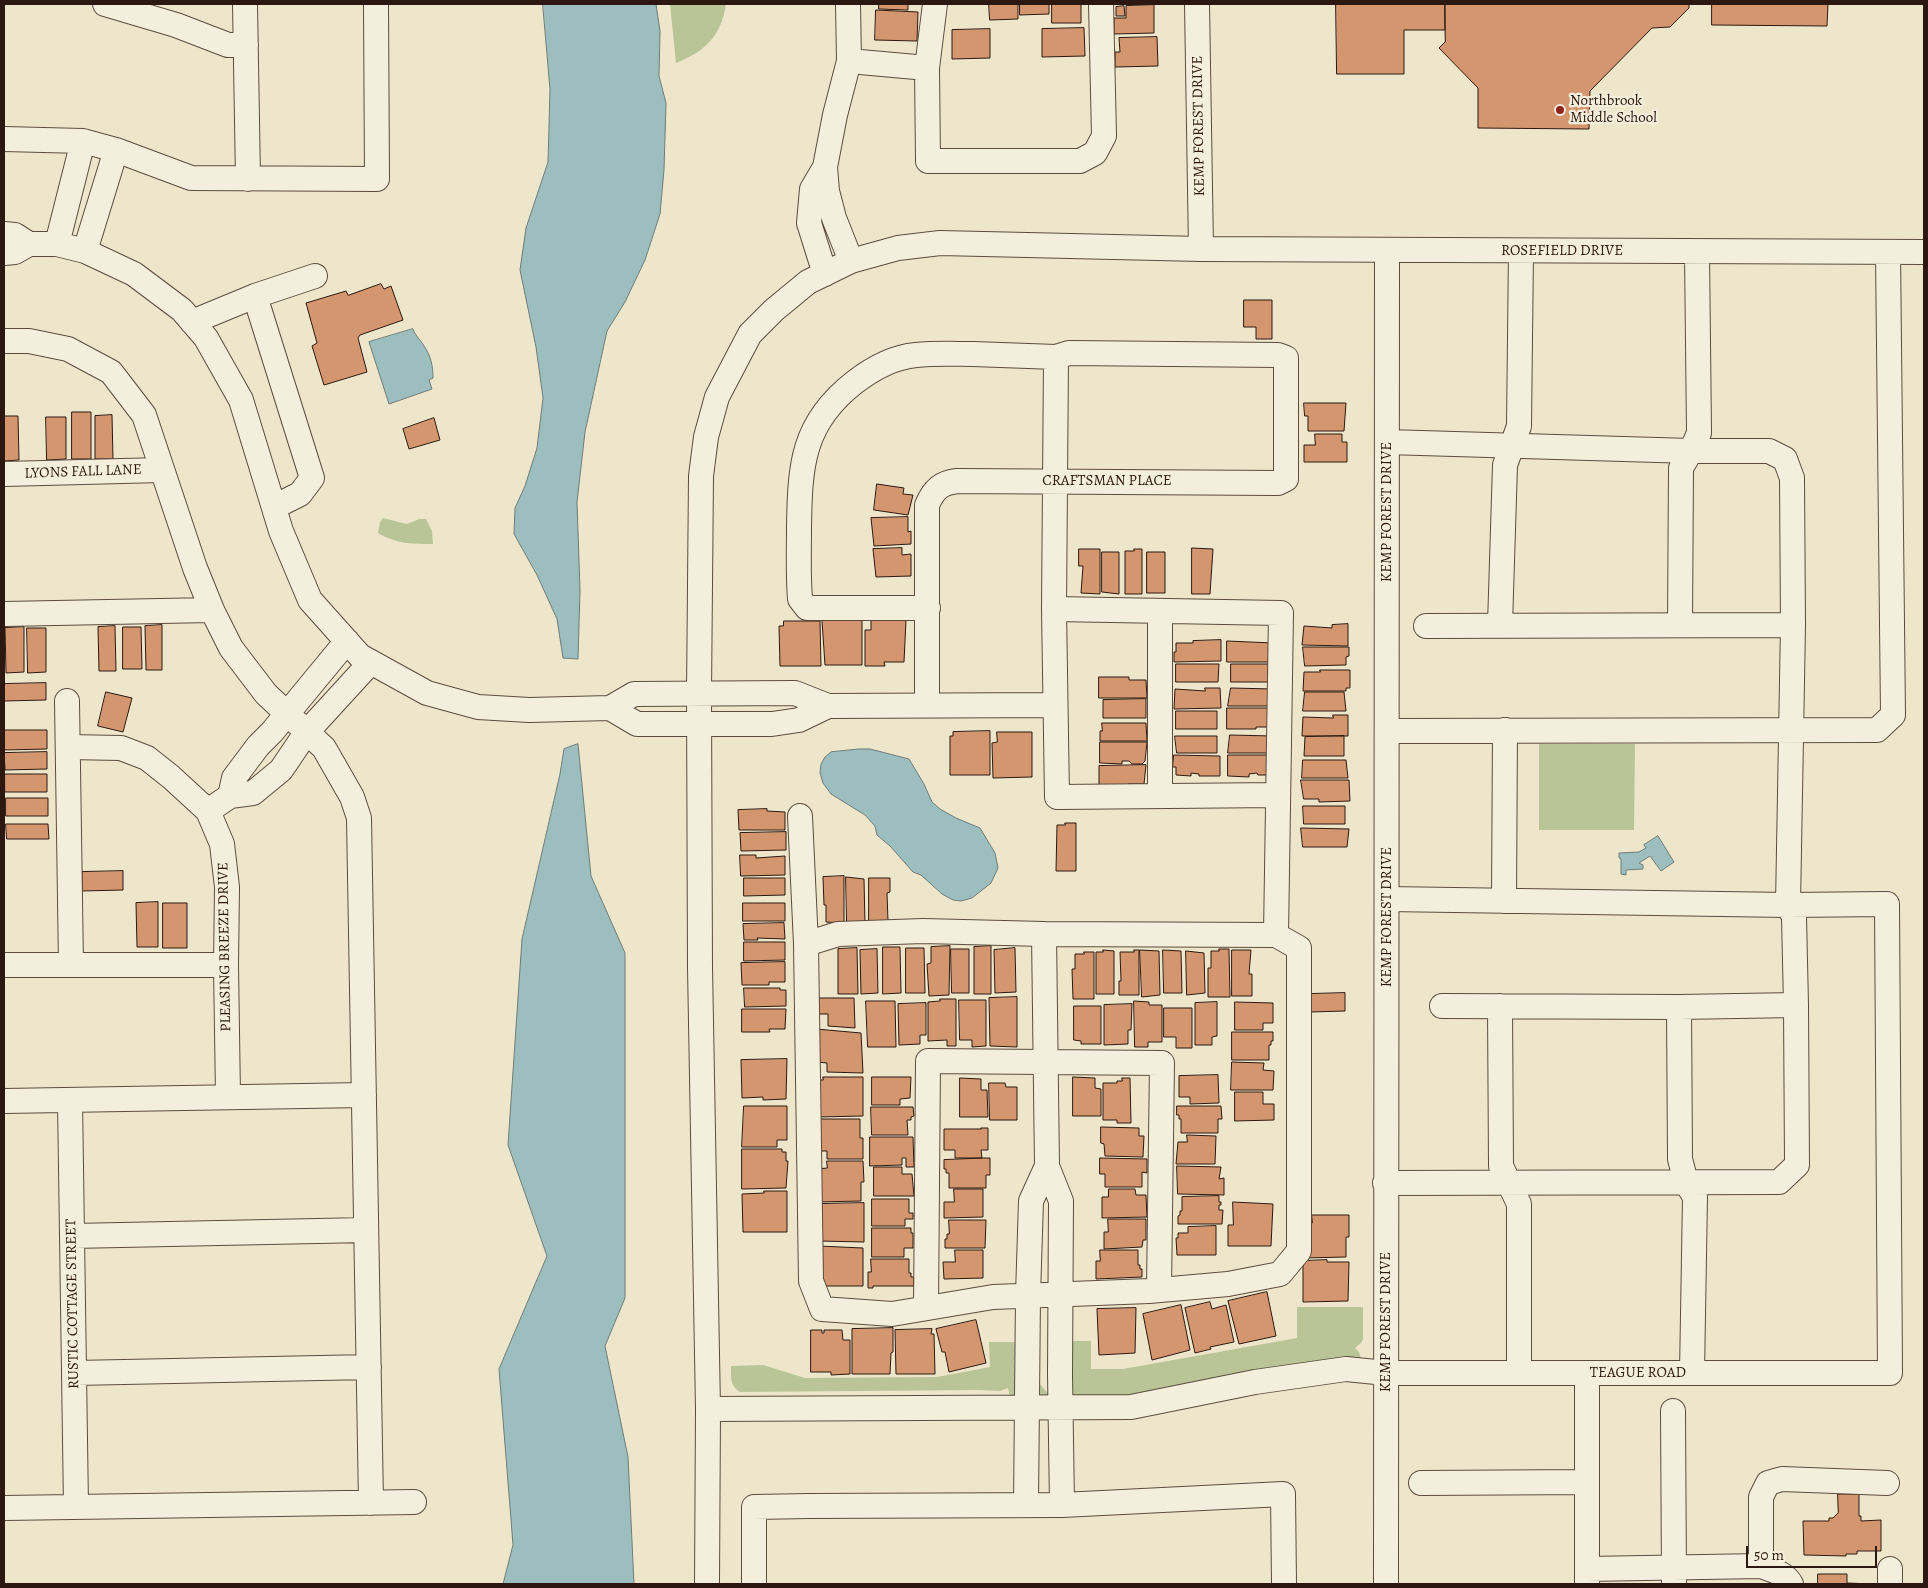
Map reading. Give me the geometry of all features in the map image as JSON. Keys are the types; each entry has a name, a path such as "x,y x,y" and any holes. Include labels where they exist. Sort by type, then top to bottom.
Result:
{"street":[{"path":"105,4 176,25 228,45 246,45"},
{"path":"245,4 248,179"},
{"path":"4,139 83,141 116,150 191,178 377,179 376,4"},
{"path":"848,4 849,60 835,114 825,167 827,190 834,218 851,261"},
{"path":"935,4 927,68 928,161 1080,161 1095,153 1104,136 1101,4"},
{"name":"KEMP FOREST DRIVE","path":"1197,4 1201,249"},
{"path":"849,60 927,68"},
{"path":"57,244 83,141"},
{"path":"85,251 116,150"},
{"path":"825,167 812,188 809,223 825,274"},
{"path":"4,234 15,235 29,244"},
{"name":"ROSEFIELD DRIVE","path":"707,1584 708,1409 700,967 699,694 701,476 706,437 717,397 750,334 774,310 801,288 851,261 898,248 940,243 1201,249 1921,252"},
{"path":"4,253 15,252 29,244 57,244 85,251 134,274 182,310 206,338 241,400 281,531 310,600 360,656 427,692 478,707 529,710 610,708 634,694 796,693 828,706 1055,705"},
{"name":"KEMP FOREST DRIVE","path":"1386,1584 1387,250"},
{"path":"1500,625 1505,466 1518,426 1520,251"},
{"path":"1680,625 1681,468 1699,433 1697,252"},
{"path":"1387,731 1877,730 1893,715 1888,252"},
{"path":"192,322 256,296 315,276"},
{"path":"256,296 312,478 300,494 274,507"},
{"path":"4,341 29,341 68,349 111,372 144,415 195,568 212,610 231,648 266,694 324,748 352,797 359,818 371,1503"},
{"name":"CRAFTSMAN PLACE","path":"928,608 927,504 938,487 946,482 1278,483 1286,479 1286,358 1278,355 1079,353 1069,353 1056,357"},
{"path":"926,705 928,608 807,608 800,599 800,486 802,461 811,435 842,392 866,374 891,361 915,355 936,354 1056,357 1054,609 1057,797 1278,795"},
{"path":"1385,1183 1779,1182 1797,1165 1794,917 1788,905 1792,478 1785,459 1769,451 1691,451 1387,442"},
{"name":"LYONS FALL LANE","path":"4,474 162,470"},
{"path":"1054,609 1281,613 1276,934"},
{"path":"4,614 212,610"},
{"path":"1160,611 1160,796"},
{"path":"1426,626 1792,625"},
{"path":"230,796 234,778 258,746 347,641"},
{"path":"208,811 230,796 253,793 281,770 306,732 371,662"},
{"path":"315,679 338,698"},
{"path":"67,701 71,965"},
{"path":"610,708 637,724 772,724 799,720 828,706"},
{"path":"1504,901 1505,730"},
{"name":"PLEASING BREEZE DRIVE","path":"68,747 121,748 147,758 208,811 222,844 227,887 228,1098"},
{"path":"800,816 806,944 810,1281 822,1308 892,1314 993,1297 1159,1290 1228,1284 1280,1274 1299,1251 1299,948 1276,934 923,932 838,934 806,944"},
{"path":"1387,899 1788,905"},
{"name":"TEAGUE ROAD","path":"708,1409 1131,1407 1255,1382 1346,1369 1386,1373 1890,1373 1887,904 1788,905"},
{"path":"1044,934 1047,1166 1061,1201 1060,1408 1062,1505"},
{"path":"4,965 226,965"},
{"path":"1442,1006 1679,1007 1796,1005"},
{"path":"1500,1006 1501,1166 1519,1204 1519,1373"},
{"path":"1679,1007 1680,1159 1686,1182 1695,1197 1692,1373"},
{"path":"926,1308 928,1061 1162,1063 1159,1290"},
{"path":"4,1102 364,1095"},
{"name":"RUSTIC COTTAGE STREET","path":"70,1100 76,1507"},
{"path":"1026,1505 1026,1408 1031,1201 1047,1166"},
{"path":"72,1236 366,1230"},
{"path":"75,1373 369,1366"},
{"path":"1586,1373 1585,1482 1587,1577 1674,1576 1761,1566 1776,1571 1788,1579 1791,1584"},
{"path":"1673,1411 1674,1576"},
{"path":"1761,1566 1762,1497 1768,1483 1782,1479 1887,1483"},
{"path":"1421,1483 1585,1482"},
{"path":"754,1584 754,1508 1062,1505 1282,1494 1284,1584"},
{"path":"4,1508 414,1502"}],"green space":[{"path":"670,4 726,4 724,15 716,34 696,53 676,63"},
{"path":"383,518 407,524 419,519 426,519 432,531 433,544 405,543 385,537 378,533 380,522"},
{"path":"1539,744 1635,744 1634,830 1539,830"},
{"path":"1297,1307 1363,1307 1363,1339 1355,1348 1359,1352 1365,1371 1346,1369 1255,1382 1131,1407 1012,1408 1008,1388 1000,1391 740,1392 734,1387 731,1378 731,1366 763,1365 805,1378 937,1377 990,1367 989,1342 1036,1342 1039,1383 1060,1407 1060,1341 1091,1341 1091,1369 1123,1369 1297,1338"}],"water":[{"path":"543,4 656,4 660,31 659,76 666,103 664,170 660,214 645,260 625,302 607,331 585,432 577,502 580,590 578,659 563,658 557,619 537,575 514,534 515,508 525,486 537,448 543,398 536,347 520,270 526,228 548,162 550,90"},
{"path":"413,329 430,357 433,378 429,380 432,389 389,404 369,342"},
{"path":"578,744 591,876 625,953 625,1298 605,1346 628,1457 634,1584 503,1584 513,1545 499,1369 547,1256 508,1145 522,939 564,749"},
{"path":"870,749 909,759 932,802 956,818 980,828 995,853 998,868 991,883 972,898 961,901 953,900 942,894 921,875 913,872 890,846 877,835 875,826 865,815 831,794 823,783 820,773 821,764 825,757 831,752"},
{"path":"1658,836 1674,862 1661,871 1650,856 1639,863 1643,865 1643,869 1626,870 1626,875 1621,874 1619,853 1639,852 1646,848 1644,845"}],"building":[{"path":"879,4 908,4 908,10 879,9"},
{"path":"989,4 1018,4 1018,19 990,20"},
{"path":"1020,4 1049,4 1049,14 1020,15"},
{"path":"1052,4 1081,4 1081,23 1052,23"},
{"path":"1336,4 1445,4 1445,30 1404,30 1404,74 1337,74"},
{"path":"1445,4 1689,4 1689,8 1670,27 1652,28 1590,91 1589,129 1478,128 1478,88 1439,48 1445,42"},
{"path":"1712,4 1828,4 1827,26 1712,25"},
{"path":"1154,5 1154,33 1114,34 1114,18 1126,18 1126,6"},
{"path":"1124,6 1125,16 1116,16 1116,7"},
{"path":"876,10 918,12 917,41 875,40"},
{"path":"1084,28 1085,56 1042,57 1042,29"},
{"path":"990,29 990,58 952,59 952,30"},
{"path":"1157,37 1158,66 1115,67 1115,52 1120,52 1119,38"},
{"path":"381,284 384,289 391,286 403,320 360,335 358,338 367,372 324,385 312,346 317,343 306,303 346,291 348,295"},
{"path":"1244,300 1272,300 1272,339 1256,339 1256,327 1244,327"},
{"path":"1304,403 1346,403 1344,431 1308,431 1308,416 1305,416"},
{"path":"72,412 91,412 91,459 72,459"},
{"path":"112,415 113,459 95,459 95,416"},
{"path":"4,416 18,416 19,460 4,461"},
{"path":"46,417 66,417 66,459 47,460"},
{"path":"434,418 440,440 409,449 403,429"},
{"path":"1315,434 1342,434 1342,442 1347,442 1347,462 1304,462 1304,445 1315,445"},
{"path":"877,484 904,488 903,494 913,495 908,515 874,510"},
{"path":"908,517 908,532 911,531 911,544 874,546 871,518"},
{"path":"902,548 902,555 911,554 911,576 876,577 873,549"},
{"path":"1192,548 1213,549 1210,594 1192,594"},
{"path":"1079,549 1100,549 1100,594 1081,593 1083,566 1079,566"},
{"path":"1134,549 1142,549 1142,594 1125,594 1125,551 1134,551"},
{"path":"1102,552 1119,552 1119,594 1102,592"},
{"path":"1147,552 1165,552 1165,593 1147,593"},
{"path":"862,619 862,665 825,665 822,621"},
{"path":"906,620 904,662 884,662 885,666 865,666 865,630 871,630 871,621"},
{"path":"784,621 820,621 821,666 780,666 779,626 783,626"},
{"path":"1348,624 1348,646 1302,645 1304,626 1332,628 1332,625"},
{"path":"162,625 162,670 146,670 145,626"},
{"path":"115,626 116,671 99,671 98,627"},
{"path":"24,627 24,672 6,673 5,628"},
{"path":"123,627 141,627 142,669 123,669"},
{"path":"27,628 46,628 46,672 28,673"},
{"path":"1221,640 1221,661 1174,662 1176,643"},
{"path":"1227,641 1273,643 1275,662 1227,662"},
{"path":"1303,647 1349,647 1349,656 1346,657 1346,665 1305,666"},
{"path":"1176,664 1219,664 1218,682 1176,682"},
{"path":"1231,664 1272,664 1274,682 1231,682"},
{"path":"1320,670 1350,670 1350,688 1346,688 1346,691 1303,691 1304,672 1320,672"},
{"path":"1099,677 1129,677 1129,680 1146,680 1147,698 1099,698"},
{"path":"46,683 46,700 4,701 4,684"},
{"path":"1205,688 1220,688 1221,708 1174,709 1175,689 1205,691"},
{"path":"1231,688 1273,689 1274,706 1228,706"},
{"path":"106,692 132,698 123,732 98,726"},
{"path":"1305,692 1344,692 1346,711 1303,711"},
{"path":"1146,699 1146,718 1103,718 1103,700"},
{"path":"1227,708 1275,708 1273,727 1227,729"},
{"path":"1176,711 1217,711 1217,729 1176,729"},
{"path":"1333,715 1348,715 1348,736 1302,736 1303,717 1333,718"},
{"path":"1102,723 1146,723 1147,741 1100,741"},
{"path":"4,730 47,730 47,749 4,750"},
{"path":"990,731 990,775 950,775 950,736 953,736 953,732"},
{"path":"997,732 1032,732 1032,777 993,778 992,743 997,742"},
{"path":"1230,735 1272,736 1273,753 1228,753"},
{"path":"1175,736 1217,736 1217,753 1177,753"},
{"path":"1344,736 1344,756 1304,756 1305,737"},
{"path":"1100,742 1147,742 1145,761 1142,764 1132,764 1129,761 1122,761 1122,764 1100,763"},
{"path":"47,752 47,769 5,770 4,753"},
{"path":"1174,755 1220,756 1220,776 1199,776 1199,774 1191,773 1191,776 1176,775 1176,767 1173,767"},
{"path":"1228,755 1274,755 1273,775 1258,775 1257,773 1249,774 1249,777 1228,776"},
{"path":"1303,760 1346,760 1348,778 1302,778"},
{"path":"1146,765 1144,784 1099,786 1099,766"},
{"path":"5,774 47,774 47,792 5,792"},
{"path":"1301,780 1349,780 1350,801 1319,802 1319,799 1304,799"},
{"path":"6,798 48,798 48,816 6,816"},
{"path":"1303,806 1345,806 1345,824 1304,824"},
{"path":"767,809 767,811 785,812 785,830 739,830 738,810"},
{"path":"1065,823 1076,823 1076,871 1056,871 1057,825 1065,825"},
{"path":"6,824 48,824 49,839 7,839"},
{"path":"1301,828 1349,829 1347,847 1303,847"},
{"path":"786,832 786,850 741,851 740,833"},
{"path":"740,855 756,855 756,858 785,856 785,875 741,876"},
{"path":"123,871 123,890 82,891 82,872"},
{"path":"844,876 844,923 826,922 823,877"},
{"path":"846,877 864,879 865,924 847,924"},
{"path":"744,878 785,878 785,895 744,896"},
{"path":"869,878 890,878 890,892 887,893 888,921 869,923"},
{"path":"158,902 158,947 137,947 136,903"},
{"path":"163,903 187,903 187,948 163,948"},
{"path":"743,903 785,903 785,921 743,921"},
{"path":"784,923 785,939 757,938 758,940 744,940 743,924"},
{"path":"744,942 785,942 785,960 744,961"},
{"path":"950,946 949,995 929,996 927,964 931,963 931,947"},
{"path":"991,946 991,994 974,994 974,947"},
{"path":"883,947 900,947 901,993 883,994"},
{"path":"857,948 858,994 838,994 838,949"},
{"path":"906,948 924,948 925,993 906,993"},
{"path":"1015,948 1016,992 995,993 994,950"},
{"path":"877,949 878,993 861,994 860,950"},
{"path":"951,949 969,949 969,993 952,993"},
{"path":"1219,949 1229,949 1230,997 1208,997 1208,968 1211,968 1211,951 1219,951"},
{"path":"1103,950 1114,951 1114,994 1096,994 1096,952 1103,952"},
{"path":"1134,950 1139,950 1139,995 1119,995 1119,981 1121,981 1120,952 1134,952"},
{"path":"1140,950 1159,951 1160,995 1142,997"},
{"path":"1163,950 1181,951 1182,993 1164,993"},
{"path":"1232,950 1251,950 1249,974 1252,974 1252,996 1232,996"},
{"path":"1186,951 1204,953 1205,993 1187,995"},
{"path":"1084,952 1094,952 1094,999 1073,999 1072,969 1075,969 1075,954 1084,954"},
{"path":"785,962 785,982 769,982 769,985 742,985 741,963"},
{"path":"744,988 780,988 780,990 786,990 786,1006 745,1007"},
{"path":"1345,993 1345,1011 1310,1012 1309,994"},
{"path":"1017,997 1017,1047 990,1046 989,998"},
{"path":"816,998 854,998 855,1028 828,1026 828,1014 816,1014"},
{"path":"940,999 956,999 956,1046 947,1046 947,1040 928,1041 928,1002 940,1001"},
{"path":"959,1000 986,1000 986,1046 972,1047 972,1040 960,1040"},
{"path":"866,1001 895,1001 896,1047 868,1047"},
{"path":"1134,1001 1149,1002 1149,1005 1162,1005 1162,1042 1148,1042 1148,1047 1135,1047"},
{"path":"1217,1002 1217,1036 1212,1037 1212,1045 1195,1045 1195,1003"},
{"path":"1235,1002 1273,1003 1273,1023 1263,1023 1263,1030 1235,1030"},
{"path":"926,1003 926,1035 920,1035 920,1044 899,1045 898,1004"},
{"path":"1132,1004 1131,1030 1128,1030 1128,1044 1104,1045 1104,1005"},
{"path":"1074,1006 1101,1006 1101,1044 1081,1044 1081,1041 1074,1040"},
{"path":"1164,1008 1192,1008 1192,1048 1176,1048 1176,1037 1164,1037"},
{"path":"742,1009 786,1009 785,1029 769,1029 770,1032 742,1032"},
{"path":"816,1029 861,1033 863,1073 827,1072 827,1063 816,1062"},
{"path":"1232,1032 1273,1032 1273,1041 1269,1045 1269,1060 1232,1060"},
{"path":"787,1059 786,1099 763,1100 763,1097 742,1098 741,1060"},
{"path":"1232,1062 1264,1063 1263,1070 1274,1071 1273,1090 1231,1090"},
{"path":"1218,1075 1219,1103 1190,1104 1190,1097 1179,1097 1179,1076"},
{"path":"823,1077 863,1077 863,1116 817,1117 819,1080 823,1080"},
{"path":"872,1077 911,1077 910,1098 900,1099 900,1105 872,1105"},
{"path":"1073,1077 1095,1078 1095,1088 1101,1089 1101,1116 1073,1116"},
{"path":"960,1078 981,1079 981,1090 987,1090 988,1117 960,1117"},
{"path":"1122,1078 1130,1078 1131,1123 1103,1120 1103,1083 1117,1083 1117,1081 1122,1081"},
{"path":"989,1083 1005,1083 1006,1087 1017,1087 1017,1120 990,1120"},
{"path":"1235,1092 1263,1092 1263,1104 1274,1104 1274,1120 1235,1121"},
{"path":"744,1106 787,1106 787,1140 777,1140 777,1147 742,1147"},
{"path":"1177,1106 1221,1106 1222,1119 1218,1119 1218,1133 1181,1133 1181,1119 1177,1115"},
{"path":"871,1107 913,1107 914,1116 911,1117 911,1120 907,1120 908,1135 872,1135"},
{"path":"817,1119 860,1119 860,1138 863,1138 863,1159 827,1159 827,1151 817,1151"},
{"path":"1101,1127 1139,1128 1139,1136 1144,1136 1143,1157 1105,1156 1104,1144 1101,1143"},
{"path":"988,1128 988,1150 981,1150 982,1158 955,1158 955,1150 944,1150 944,1129"},
{"path":"1187,1135 1216,1136 1215,1164 1176,1164 1178,1142 1187,1142"},
{"path":"870,1137 913,1137 914,1167 906,1167 906,1158 902,1158 902,1165 870,1166"},
{"path":"742,1149 782,1149 782,1152 786,1152 786,1161 788,1161 786,1188 742,1189"},
{"path":"990,1158 990,1175 986,1175 986,1188 949,1188 949,1173 946,1173 946,1169 944,1169 944,1160"},
{"path":"1100,1158 1147,1159 1147,1173 1142,1172 1142,1187 1105,1187 1105,1174 1100,1174"},
{"path":"827,1161 863,1161 864,1182 861,1182 861,1201 818,1202 818,1169 827,1168"},
{"path":"1177,1166 1221,1167 1219,1179 1224,1178 1224,1195 1178,1194"},
{"path":"874,1167 902,1167 902,1174 912,1174 914,1196 874,1196"},
{"path":"954,1189 983,1189 983,1217 944,1218 944,1202 954,1202"},
{"path":"1109,1189 1135,1189 1136,1195 1146,1195 1147,1217 1102,1218 1102,1197 1108,1197"},
{"path":"764,1191 787,1191 787,1232 743,1232 742,1194 764,1193"},
{"path":"1219,1196 1221,1205 1219,1205 1219,1210 1223,1210 1222,1224 1178,1224 1178,1216 1180,1211 1182,1211 1182,1197"},
{"path":"872,1199 909,1199 909,1213 913,1213 913,1219 905,1219 905,1226 872,1226"},
{"path":"1233,1202 1273,1204 1271,1246 1228,1246 1228,1225 1233,1225"},
{"path":"864,1203 864,1242 819,1241 819,1204"},
{"path":"1312,1215 1349,1215 1349,1237 1346,1237 1346,1257 1304,1258 1304,1224 1312,1223"},
{"path":"1108,1219 1146,1219 1146,1240 1143,1240 1142,1247 1104,1249 1104,1232 1108,1232"},
{"path":"949,1220 986,1220 985,1248 945,1248 945,1239 947,1239 947,1234 949,1234"},
{"path":"1216,1226 1216,1255 1177,1255 1176,1238 1178,1238 1178,1233 1188,1233 1188,1227"},
{"path":"872,1228 911,1228 913,1248 904,1248 904,1257 872,1257"},
{"path":"818,1246 863,1248 863,1286 818,1286"},
{"path":"955,1250 983,1250 983,1278 944,1279 943,1262 955,1262"},
{"path":"1100,1250 1138,1250 1138,1265 1142,1269 1142,1277 1096,1279 1096,1261 1100,1261"},
{"path":"871,1259 909,1259 909,1273 911,1273 911,1277 914,1277 914,1286 873,1286 873,1288 868,1288 868,1272 871,1272"},
{"path":"1327,1260 1327,1262 1349,1262 1348,1301 1303,1302 1303,1261"},
{"path":"1267,1292 1276,1336 1239,1344 1228,1301"},
{"path":"1210,1302 1212,1309 1226,1305 1234,1342 1210,1347 1211,1349 1195,1353 1185,1308"},
{"path":"1181,1305 1190,1350 1152,1360 1143,1314"},
{"path":"1136,1308 1135,1353 1099,1355 1097,1309"},
{"path":"976,1320 986,1363 949,1372 945,1352 942,1352 936,1329"},
{"path":"893,1328 893,1352 891,1353 890,1374 852,1374 852,1329"},
{"path":"932,1329 931,1334 934,1334 935,1374 896,1374 895,1330"},
{"path":"811,1330 822,1330 822,1333 824,1333 824,1330 842,1330 843,1340 850,1340 850,1374 831,1375 831,1372 811,1372"},
{"path":"1838,1494 1859,1494 1859,1516 1861,1516 1861,1521 1881,1520 1881,1551 1857,1551 1857,1554 1846,1554 1846,1556 1804,1555 1803,1521 1829,1521 1829,1518 1833,1518 1838,1513"},
{"path":"1818,1574 1847,1574 1847,1583 1872,1584 1818,1584"}],"place":[{"name":"Northbrook Middle School","path":"1560,110"}]}
